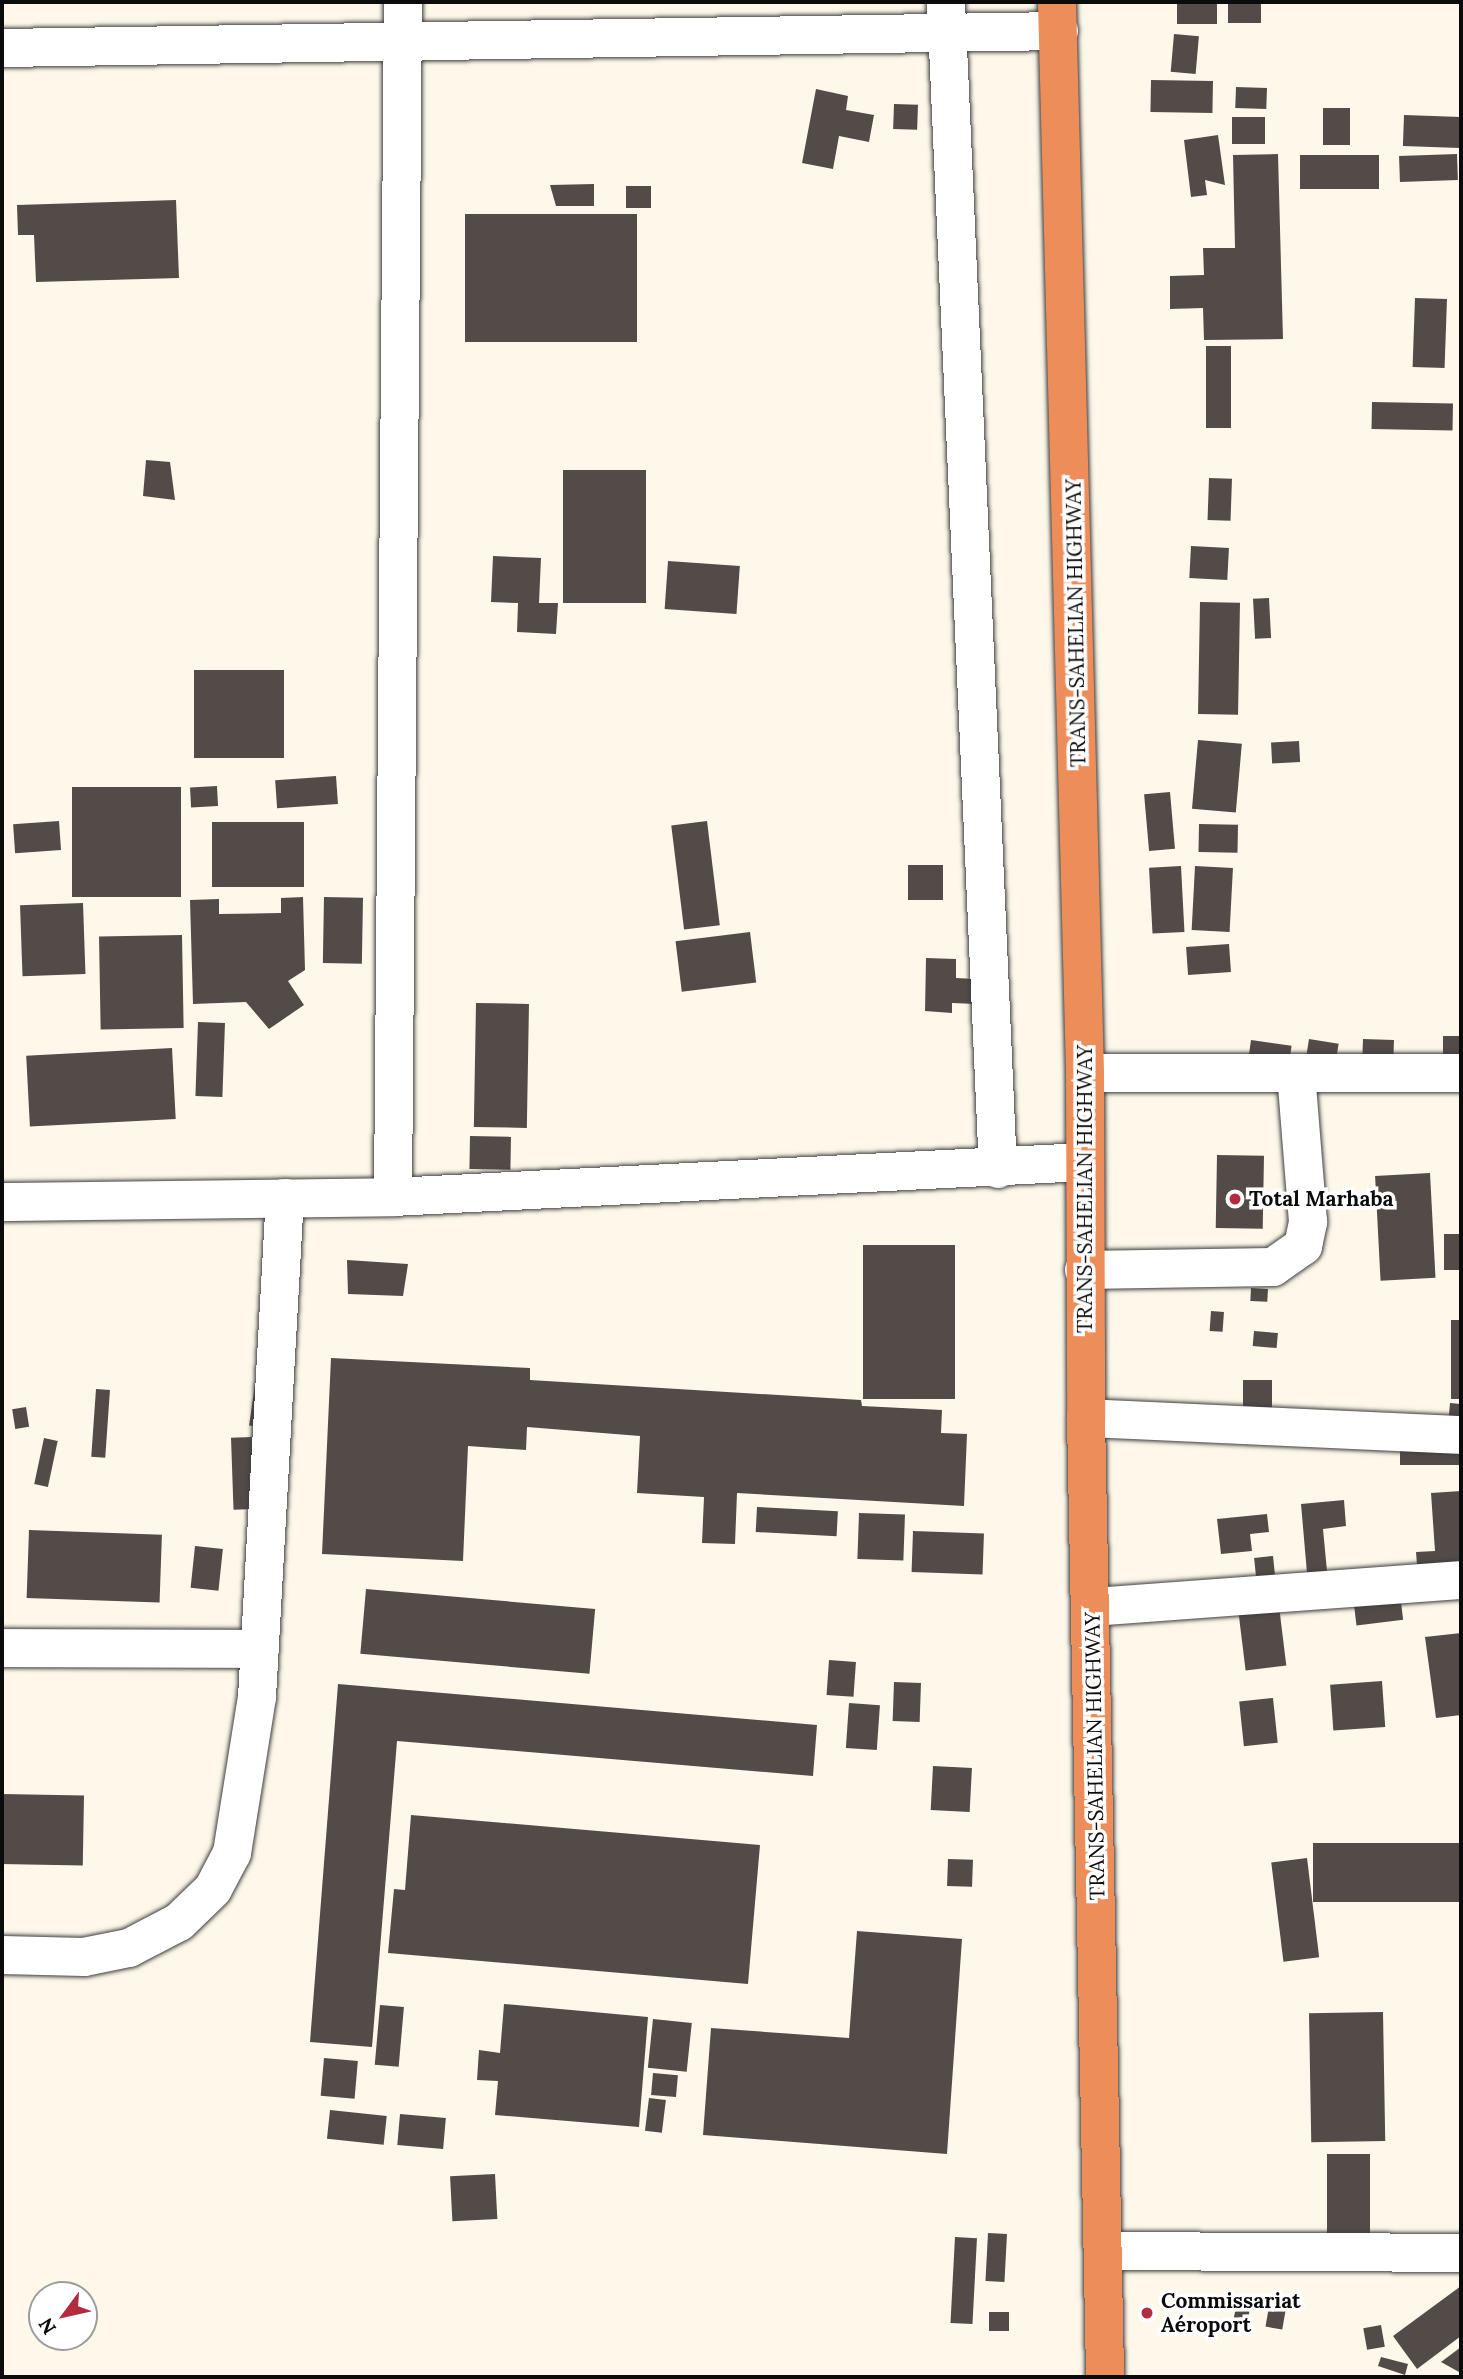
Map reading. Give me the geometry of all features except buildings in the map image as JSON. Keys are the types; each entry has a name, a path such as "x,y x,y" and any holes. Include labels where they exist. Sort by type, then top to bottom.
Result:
{"highway":[{"name":"TRANS-SAHELIAN HIGHWAY","path":"1058,16 1085,1073 1086,1418 1093,1606 1105,2377"}],"street":[{"path":"393,1197 403,2"},
{"path":"2,48 404,41 946,17 1058,16"},
{"path":"946,17 998,1169"},
{"path":"1085,1073 1461,1073"},
{"path":"1084,1270 1273,1267 1303,1246 1308,1222 1296,1073"},
{"path":"2,1202 393,1197 998,1169 1084,1162"},
{"path":"2,1955 84,1957 130,1948 179,1922 214,1889 232,1853 257,1697 285,1198"},
{"path":"1086,1418 1461,1435"},
{"path":"1093,1606 1461,1580"},
{"path":"2,1648 260,1649"},
{"path":"1103,2252 1461,2253"}],"place":[{"name":"Total Marhaba","path":"1235,1199"},
{"name":"Commissariat Aéroport","path":"1147,2313"}]}
